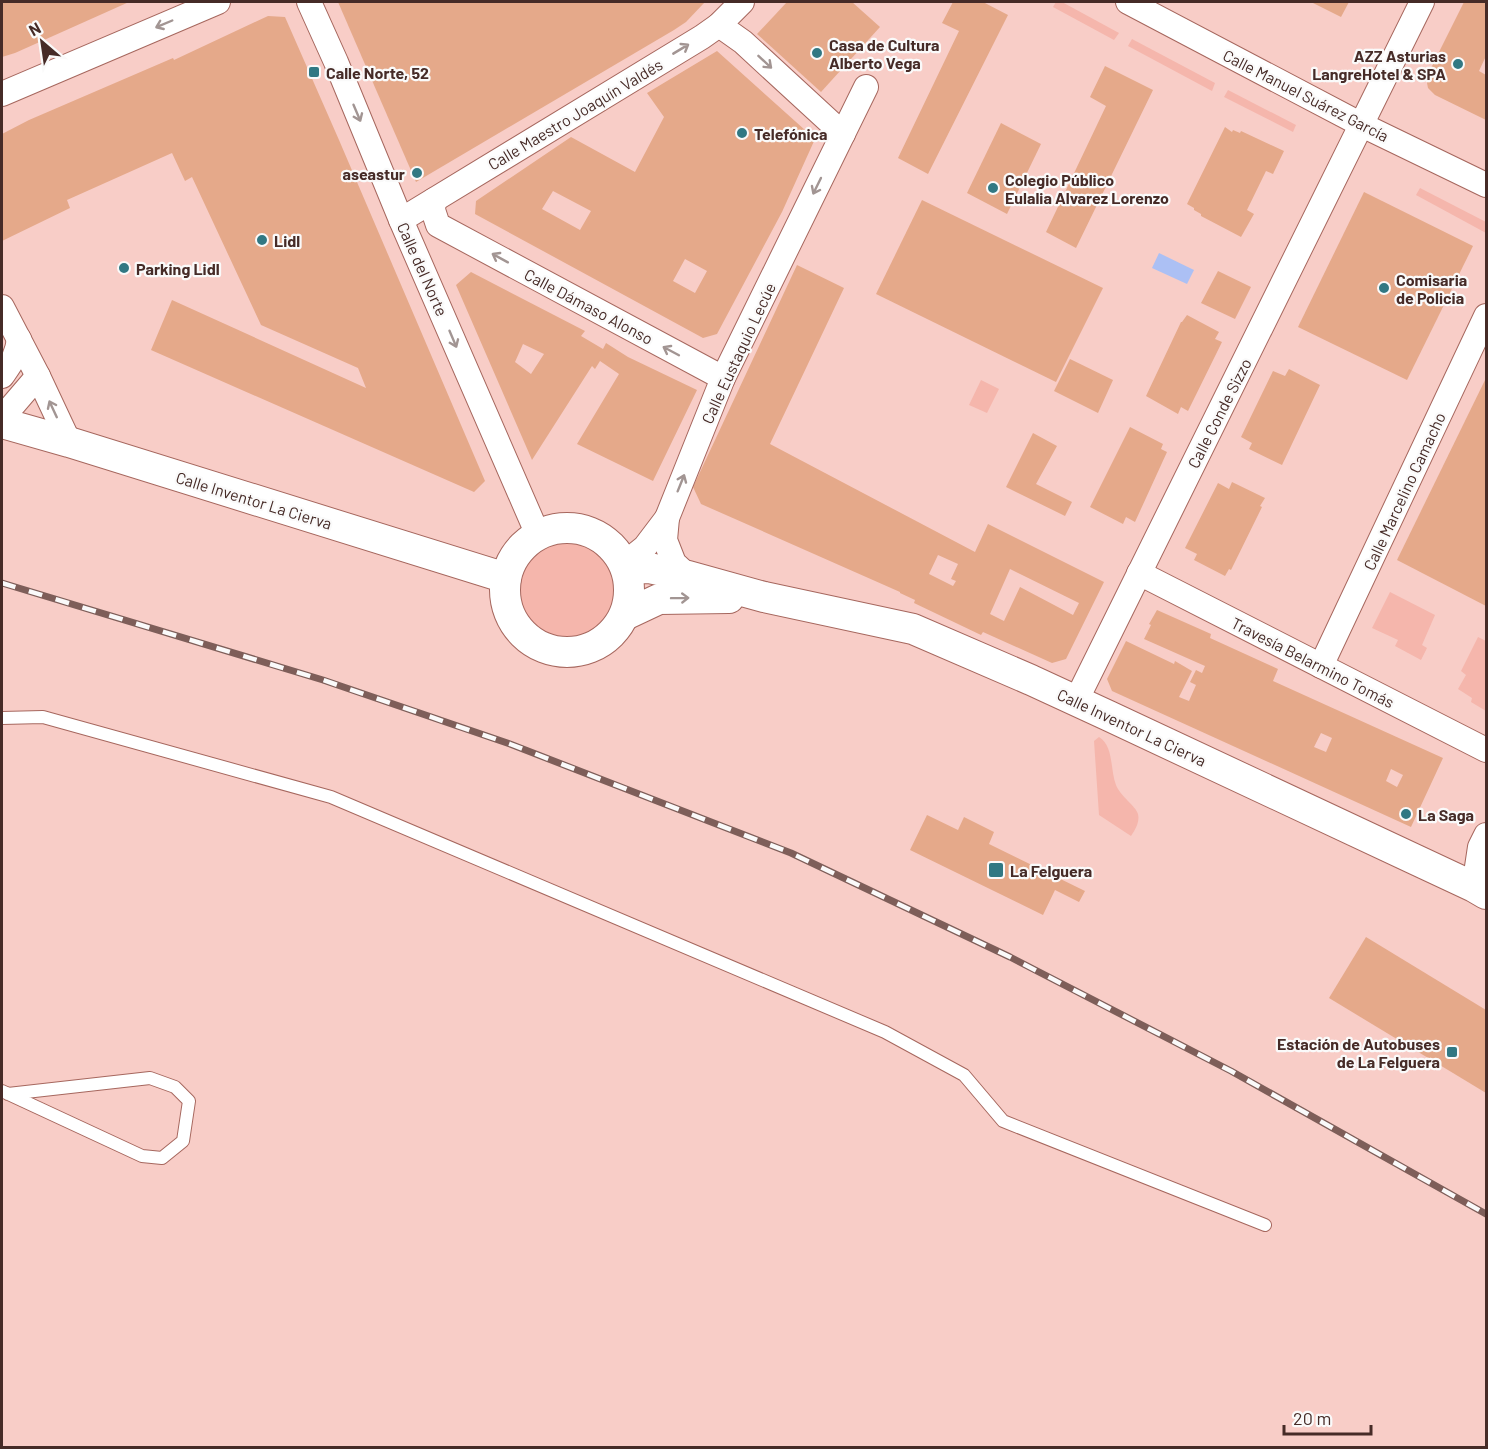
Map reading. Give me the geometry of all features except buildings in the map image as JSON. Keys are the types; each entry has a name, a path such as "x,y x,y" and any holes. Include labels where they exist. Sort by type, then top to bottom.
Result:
{"street":[{"path":"2,94 218,2"},
{"name":"Calle del Norte","path":"309,2 538,535"},
{"name":"Calle Maestro Joaquín Valdés","path":"401,220 719,25 742,2"},
{"name":"Calle Manuel Suárez García","path":"1128,2 1362,125 1486,185"},
{"name":"Calle Conde Sizzo","path":"1076,701 1422,2"},
{"path":"719,25 743,42 843,134"},
{"name":"Calle Eustaquio Lecúe","path":"626,567 667,518 723,378 866,87"},
{"name":"Calle Dámaso Alonso","path":"434,200 432,210 438,225 723,378"},
{"path":"422,266 432,243 440,235 454,234"},
{"path":"2,308 15,357 38,376 69,442"},
{"name":"Calle Marcelino Camacho","path":"1321,666 1486,316"},
{"path":"2,418 38,376"},
{"name":"Calle Inventor La Cierva","path":"2,423 506,578"},
{"path":"667,518 665,540 674,563 688,576"},
{"path":"572,528 601,537 626,567 630,593 625,615 617,629 604,641 580,652 546,650 524,636 507,608 506,578 516,554 538,535 572,528"},
{"name":"Calle Inventor La Cierva","path":"626,567 649,568 688,576 764,597 914,629 1076,701 1480,891"},
{"name":"Travesía Belarmino Tomás","path":"1139,573 1486,750"},
{"name":"Calle Inventor La Cierva","path":"625,615 659,599 764,597"},
{"path":"1480,891 1480,847 1486,835"}],"lane":[{"path":"2,718 43,717 331,797 885,1032 964,1076 1003,1121 1265,1225"},
{"path":"150,1078 175,1087 189,1101 183,1141 162,1158 142,1156 5,1093 150,1078"}],"shaded area":[{"path":"1056,2 1062,2 1119,33 1114,40 1053,7"},
{"path":"1132,39 1215,83 1212,91 1128,46"},
{"path":"1228,90 1296,125 1293,132 1224,97"},
{"path":"1420,188 1486,222 1486,233 1416,195"},
{"path":"981,380 999,389 987,413 969,405"},
{"path":"567,528 591,533 611,546 624,566 629,590 624,614 611,634 591,647 567,652 543,647 523,634 510,614 505,590 510,566 523,546 543,533"},
{"path":"1390,592 1435,615 1422,645 1427,648 1421,660 1395,646 1398,640 1372,628"},
{"path":"1478,637 1486,641 1486,711 1471,702 1472,698 1458,689 1466,675 1461,671"},
{"path":"1099,737 1107,746 1118,789 1138,814 1138,823 1131,836 1099,815 1094,741"}],"water":[{"path":"1159,253 1194,270 1187,284 1152,268"}],"railway":[{"path":"2,583 323,680 510,744 791,853 1010,957 1231,1071 1486,1214"}],"place":[{"name":"Casa de Cultura Alberto Vega","path":"817,53"},
{"name":"AZZ Asturias LangreHotel & SPA","path":"1458,64"},
{"name":"Calle Norte, 52","path":"314,72"},
{"name":"Telefónica","path":"742,133"},
{"name":"aseastur","path":"417,173"},
{"name":"Colegio Público Eulalia Alvarez Lorenzo","path":"993,188"},
{"name":"Lidl","path":"262,240"},
{"name":"Parking Lidl","path":"124,268"},
{"name":"Comisaria de Policia","path":"1384,288"},
{"name":"La Saga","path":"1406,814"},
{"name":"La Felguera","path":"996,870"},
{"name":"Estación de Autobuses de La Felguera","path":"1452,1052"}]}
